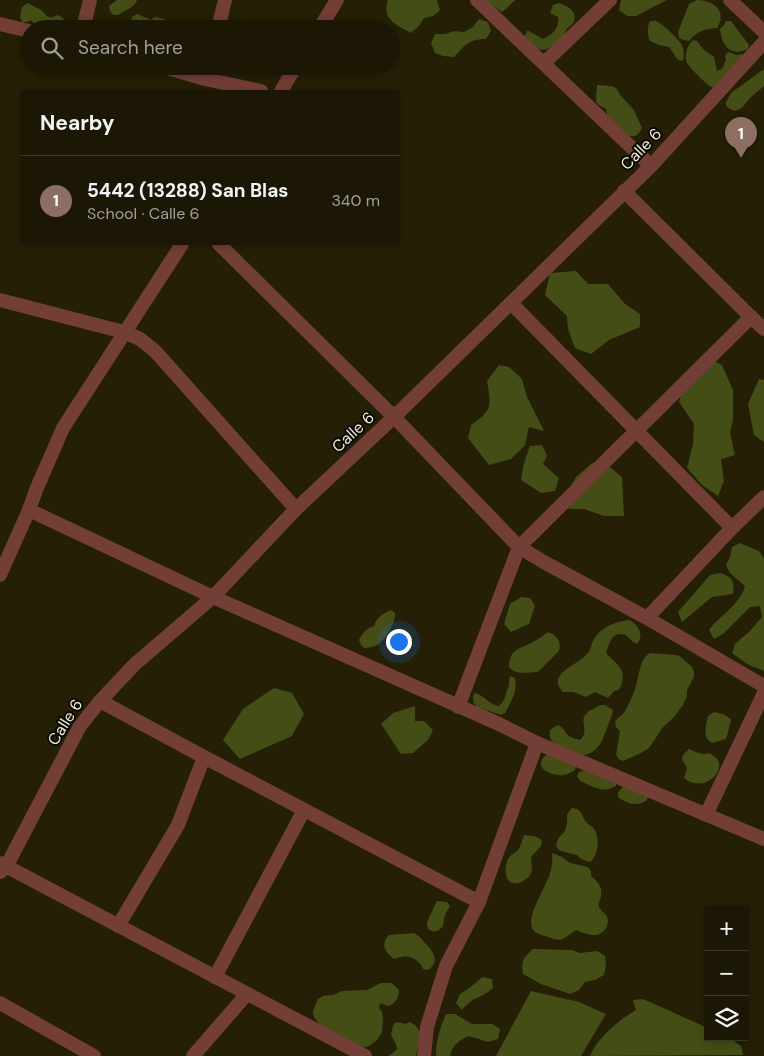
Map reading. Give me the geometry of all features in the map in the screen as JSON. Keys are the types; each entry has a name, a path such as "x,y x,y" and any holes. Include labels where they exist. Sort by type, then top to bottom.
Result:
{"street":[{"path":"85,20 90,0"},
{"path":"220,20 225,0"},
{"path":"325,20 337,0"},
{"path":"477,0 651,166"},
{"path":"544,63 610,0"},
{"path":"730,0 764,32"},
{"path":"0,24 20,29"},
{"name":"Calle 6","path":"2,867 80,726 100,701 135,664 213,596 296,509 394,417 651,166 764,42"},
{"path":"213,75 258,90"},
{"path":"282,90 291,75"},
{"path":"624,191 764,329"},
{"path":"0,575 30,510 36,490 64,428 181,245"},
{"path":"220,245 394,417 519,547 764,686"},
{"path":"0,300 124,332 140,339 154,351 296,509"},
{"path":"511,303 732,528"},
{"path":"458,707 519,547 751,317"},
{"path":"647,618 732,528 764,498"},
{"path":"30,510 213,596 499,724 537,743 764,839"},
{"path":"706,815 764,693"},
{"path":"100,701 479,902"},
{"path":"424,1056 427,1027 446,966 479,902 537,743"},
{"path":"118,926 178,825 204,757"},
{"path":"215,977 304,810"},
{"path":"2,867 366,1056"},
{"path":"193,1056 247,994"},
{"path":"0,1003 94,1056"}],"green space":[{"path":"117,0 137,0 132,7 118,15 113,15 109,6"},
{"path":"388,0 437,0 440,10 433,16 424,18 411,33 400,26 400,20 391,20 386,7"},
{"path":"485,0 515,0 502,12"},
{"path":"621,0 667,0 636,16 627,16 619,10"},
{"path":"697,0 713,4 720,12 720,22 717,28 701,31 689,41 684,40 679,38 678,32 689,4"},
{"path":"28,3 41,10 48,17 57,15 64,20 21,20 22,7"},
{"path":"558,3 573,11 575,17 573,22 562,38 550,48 538,49 524,39 527,30 543,39 552,33 557,28 558,17 550,13 553,5"},
{"path":"137,14 151,20 131,20"},
{"path":"155,17 164,20 151,20"},
{"path":"479,19 488,22 491,31 486,39 475,40 461,49 454,57 435,53 431,43 435,34 455,31 464,32 473,27"},
{"path":"650,21 656,21 661,24 682,45 683,61 678,60 669,47 650,41 648,26"},
{"path":"726,21 731,21 749,45 748,49 736,52 725,45 720,29"},
{"path":"693,40 697,41 703,49 714,57 717,71 722,69 726,60 725,55 728,52 737,55 742,54 745,57 716,88 711,87 687,63 687,51"},
{"path":"764,69 764,86 740,109 734,110 726,106 731,93"},
{"path":"597,85 616,88 634,110 642,128 639,133 630,136 609,120 606,109 597,104"},
{"path":"576,271 588,284 608,284 625,304 640,314 640,327 609,340 591,354 575,348 568,329 567,316 545,295 550,273"},
{"path":"704,356 722,365 733,390 733,420 730,433 735,455 721,459 724,481 718,496 702,485 687,468 693,444 694,424 679,402 690,371"},
{"path":"499,365 509,367 522,379 527,397 544,431 529,427 525,445 511,459 489,465 468,438 471,425 489,407 487,381"},
{"path":"759,379 764,380 764,442 754,435 748,404"},
{"path":"542,445 547,456 543,464 559,478 555,491 541,493 521,480 530,446"},
{"path":"592,463 610,467 622,477 624,516 604,516 584,509 569,509 564,497 576,477"},
{"path":"740,543 759,551 764,559 764,671 747,664 732,653 735,644 762,617 760,606 750,607 723,634 714,639 709,630 739,599 745,586 730,573 726,565 732,547"},
{"path":"720,573 732,580 734,586 733,594 712,597 682,622 678,612 710,575"},
{"path":"521,597 530,598 535,606 529,624 511,632 504,624 510,604"},
{"path":"391,610 395,613 395,617 386,635 377,645 364,648 359,640 362,635 367,629 374,626 380,616"},
{"path":"629,620 639,630 640,637 637,644 626,635 618,634 610,641 606,653 621,669 623,678 619,690 614,691 608,698 595,692 586,697 573,692 563,692 559,686 558,680 560,675 588,653 599,632 618,622"},
{"path":"548,632 558,639 559,651 538,672 519,673 509,667 511,657 515,651"},
{"path":"650,653 681,657 692,667 694,677 687,690 687,696 683,705 663,727 649,748 623,761 616,755 620,731 616,727 615,722 628,705 635,689 641,664"},
{"path":"510,676 515,678 516,687 505,713 501,715 477,707 474,703 474,693 499,706 509,686"},
{"path":"274,688 292,693 304,714 292,736 240,759 223,740 243,709"},
{"path":"600,705 605,705 613,710 602,741 594,751 583,755 554,743 550,736 550,730 558,725 569,736 580,740 584,733 584,717 589,711"},
{"path":"415,706 415,721 424,721 433,730 428,740 413,753 401,754 381,724 393,713"},
{"path":"714,712 724,714 731,720 726,739 712,743 707,738 706,731 708,716"},
{"path":"689,749 700,754 712,755 717,760 719,765 718,771 714,777 700,783 692,783 684,778 687,768 682,759"},
{"path":"549,753 576,766 575,770 561,775 545,771 542,768 541,762 543,757"},
{"path":"588,768 616,780 616,786 602,789 580,781 577,776 579,772"},
{"path":"624,786 648,797 646,801 635,804 618,797 618,792"},
{"path":"572,808 582,814 585,821 596,833 597,851 590,862 581,859 577,855 559,850 556,846 567,825 567,814"},
{"path":"524,835 534,836 542,841 541,846 531,857 532,869 530,876 516,884 512,883 507,877 506,867 510,856 521,845"},
{"path":"552,853 570,863 588,867 591,871 591,876 600,886 599,906 608,921 603,932 600,934 592,935 576,930 560,940 536,933 531,926 533,911 550,873"},
{"path":"437,901 447,902 450,906 443,926 434,932 429,929 427,924"},
{"path":"414,933 421,938 434,954 434,964 428,970 423,969 420,963 412,958 399,957 394,959 385,948 386,938 389,935"},
{"path":"533,949 572,950 580,953 597,951 605,956 604,975 595,980 585,982 579,990 570,994 541,984 523,974 522,966 524,960"},
{"path":"483,977 492,979 493,988 470,1002 462,1010 456,1003 460,994"},
{"path":"381,983 392,983 399,990 395,1001 391,1005 380,1003 379,1008 383,1017 382,1032 377,1040 369,1046 355,1045 320,1025 314,1017 313,1012 316,1003 323,996 333,995 342,991 367,990"},
{"path":"531,991 579,1002 606,1014 581,1056 496,1056"},
{"path":"643,999 704,1026 704,1041 733,1041 741,1046 743,1055 590,1056 598,1042 609,1030 636,1010 633,1000"},
{"path":"446,1014 455,1014 472,1024 492,1024 500,1029 498,1039 488,1042 469,1036 457,1043 452,1049 450,1056 436,1056 439,1035"},
{"path":"396,1022 406,1024 410,1022 421,1033 416,1056 388,1056 397,1049 391,1035"}],"place":[{"name":"5442 (13288) San Blas","path":"741,158"}]}
